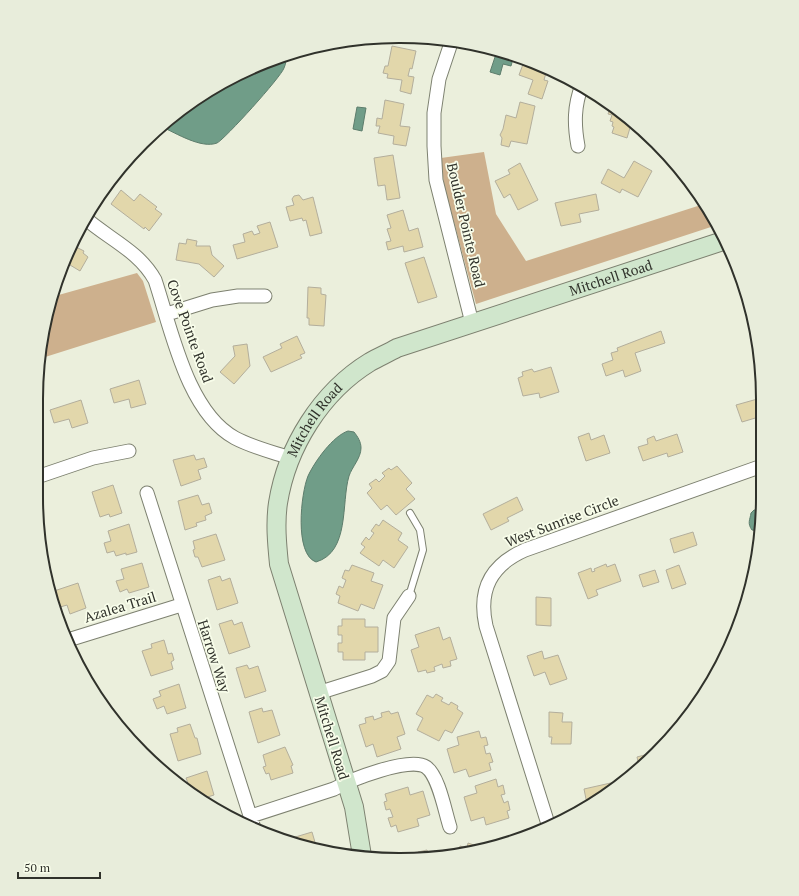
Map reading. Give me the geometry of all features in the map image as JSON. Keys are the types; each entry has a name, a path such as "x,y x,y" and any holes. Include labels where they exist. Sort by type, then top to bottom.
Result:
{"main road":[{"name":"Mitchell Road","path":"361,851 354,807 279,564 277,536 278,504 290,458 312,417 332,394 370,362 397,348 719,242"}],"street":[{"name":"Boulder Pointe Road","path":"450,47 439,79 434,113 436,180 472,323"},
{"path":"578,146 574,127 575,107 580,92"},
{"name":"Cove Pointe Road","path":"90,222 137,256 147,266 155,280 189,384 210,416 236,438 290,458"},
{"path":"167,314 212,300 238,296 265,296"},
{"path":"43,475 93,458 129,451"},
{"name":"West Sunrise Circle","path":"547,821 486,626 483,610 485,594 490,579 498,566 511,556 525,550 756,468"},
{"name":"Harrow Way","path":"147,493 181,605 241,791 253,821"},
{"path":"318,693 372,676 382,671 388,661 394,618 409,596"},
{"name":"Azalea Trail","path":"73,639 181,605"},
{"path":"254,822 346,783 403,765 415,764 425,766 435,779 450,827"}],"lane":[{"path":"409,596 423,550 420,530 410,513"}],"shaded area":[{"path":"495,56 512,61 511,66 503,64 500,75 490,72"},
{"path":"286,62 281,74 264,95 217,143 204,144 166,129 201,103 221,91 263,70"},
{"path":"357,107 366,108 362,131 353,129"},
{"path":"484,152 496,214 526,261 699,206 711,227 476,304 444,185 441,158"},
{"path":"137,273 143,281 156,322 46,357 50,330 59,295"},
{"path":"348,431 354,432 358,438 361,452 349,476 339,538 327,557 316,562 309,557 304,548 302,536 301,522 305,484 311,470 320,456 336,438"},
{"path":"755,510 754,530 752,530 749,522 751,513"}],"building":[{"path":"392,46 416,51 412,69 410,68 408,76 414,77 411,94 400,91 402,80 387,78 388,74 383,73 385,66 388,66"},
{"path":"523,65 545,75 544,80 548,81 542,99 528,94 533,80 519,75"},
{"path":"385,100 404,104 400,126 410,127 406,146 393,144 394,136 378,133 380,126 376,126 377,118 382,119"},
{"path":"520,102 535,106 527,144 511,141 509,147 501,145 502,138 500,135 506,115 516,118"},
{"path":"609,111 630,127 627,138 612,133 614,127 612,126 613,122 610,121 612,115 608,114"},
{"path":"393,155 400,198 387,200 385,185 378,186 374,158"},
{"path":"634,161 652,171 638,197 622,189 620,193 601,183 608,169 624,178"},
{"path":"520,163 538,200 518,210 510,194 504,198 495,181 510,174 508,170"},
{"path":"121,190 134,201 140,194 157,207 155,209 162,214 149,231 145,227 144,229 111,204"},
{"path":"596,194 599,210 579,214 581,222 561,226 555,203"},
{"path":"299,195 303,200 313,197 322,233 310,236 306,220 303,221 302,218 290,221 286,207 294,205 292,199 294,196"},
{"path":"403,210 409,231 418,228 423,247 404,252 403,246 388,250 386,242 391,241 387,229 391,228 387,215"},
{"path":"270,222 278,247 237,259 233,245 245,242 243,234 252,231 254,235 260,233 257,226"},
{"path":"187,239 197,241 196,246 210,246 212,255 224,266 214,277 199,264 176,260 179,243 186,244"},
{"path":"77,248 84,251 83,253 88,257 80,271 69,266"},
{"path":"424,257 437,297 418,303 405,263"},
{"path":"308,287 321,288 321,294 326,295 324,326 309,325 309,318 307,318"},
{"path":"661,331 665,343 635,353 641,371 625,377 623,370 606,376 602,364 613,360 611,353 618,351 617,348"},
{"path":"297,336 305,353 300,355 302,358 271,372 263,357 282,348 280,344"},
{"path":"247,344 250,366 234,384 220,372 235,356 233,346"},
{"path":"551,367 559,392 540,398 539,393 523,396 518,378 523,376 522,372 532,369 534,372"},
{"path":"139,380 146,404 131,408 129,399 114,403 110,389"},
{"path":"756,399 756,418 742,422 736,405"},
{"path":"81,400 88,423 72,428 69,419 54,423 50,410"},
{"path":"589,433 591,440 604,435 610,453 586,461 578,437"},
{"path":"677,434 683,452 668,457 667,453 643,461 638,447 648,444 647,439 654,436 656,441"},
{"path":"194,455 196,460 204,458 207,467 198,470 201,479 181,486 173,460"},
{"path":"397,466 412,483 406,489 415,499 396,515 387,505 381,510 367,493 372,488 369,484 376,479 379,482 385,476 382,473 389,468 391,470"},
{"path":"113,485 122,513 110,517 109,514 100,517 92,492"},
{"path":"198,495 202,505 209,503 212,513 205,516 206,520 196,523 197,526 185,530 178,501"},
{"path":"517,497 523,510 507,518 509,521 491,530 483,514"},
{"path":"383,520 402,533 398,540 408,547 394,568 383,560 379,566 360,553 365,547 361,544 366,537 369,540 374,533 371,531 376,524 379,526"},
{"path":"129,524 137,552 116,556 114,551 107,553 104,543 111,541 108,531"},
{"path":"693,532 697,545 674,553 670,539"},
{"path":"216,534 225,560 202,567 198,557 195,557 193,541"},
{"path":"142,563 149,587 129,593 127,589 120,592 116,581 124,579 121,569"},
{"path":"606,564 607,567 615,564 621,581 596,590 598,595 588,599 578,573 591,568 592,572 595,571 594,569"},
{"path":"352,565 374,573 371,581 383,585 374,609 361,604 358,611 338,603 340,596 336,594 339,586 343,588 346,580 342,578 345,570 349,571"},
{"path":"679,565 686,584 672,589 666,570"},
{"path":"655,570 659,582 643,587 639,575"},
{"path":"220,576 222,581 230,578 238,603 217,610 208,580"},
{"path":"78,583 86,608 70,614 67,605 61,607 55,591"},
{"path":"536,597 551,598 551,626 536,625"},
{"path":"342,619 365,619 365,627 378,627 378,652 365,652 365,660 343,660 343,652 338,652 338,643 342,643 342,635 338,635 338,626 342,626"},
{"path":"232,620 234,625 242,622 250,647 229,654 219,624"},
{"path":"439,627 443,640 450,637 457,659 450,661 451,666 443,668 442,664 434,667 435,671 427,673 426,670 418,672 411,650 419,647 415,635"},
{"path":"164,640 168,654 172,653 174,660 171,662 173,669 151,676 142,651 152,648 151,644"},
{"path":"542,651 544,659 558,655 567,679 550,685 545,672 534,676 527,656"},
{"path":"247,665 249,669 258,666 266,691 245,698 236,668"},
{"path":"179,684 186,708 167,714 164,706 157,709 153,699 161,696 159,691"},
{"path":"436,694 443,698 441,701 449,705 451,702 458,706 457,709 463,713 452,733 445,730 439,741 417,730 423,718 416,714 427,695 433,698"},
{"path":"262,708 263,712 272,710 280,735 258,743 249,712"},
{"path":"389,711 391,714 398,712 405,734 397,737 401,749 377,757 373,744 366,747 359,725 366,723 365,718 373,716 374,720 382,717 381,713"},
{"path":"549,712 563,713 562,722 572,722 571,744 551,744 552,737 549,737"},
{"path":"190,724 195,738 197,738 201,754 178,761 170,734 178,732 177,728"},
{"path":"479,731 481,738 486,737 488,745 484,746 486,754 490,753 493,762 489,763 491,770 469,777 466,769 454,773 447,749 459,745 457,737"},
{"path":"285,747 293,765 291,766 293,773 271,780 269,773 266,774 263,767 266,766 263,755"},
{"path":"646,755 638,762 637,757"},
{"path":"207,771 214,795 208,797 201,793 188,783 186,778"},
{"path":"496,779 498,787 503,785 505,794 501,795 504,803 508,801 510,810 507,811 509,818 486,825 484,817 471,821 464,797 477,793 475,786"},
{"path":"612,783 586,800 584,789"},
{"path":"408,787 410,795 423,791 430,815 417,819 419,826 398,832 396,825 391,827 388,818 393,817 390,809 386,810 384,802 387,801 385,794"},
{"path":"312,832 315,843 307,841 295,837"},
{"path":"468,843 474,845 469,846 467,846"}]}
